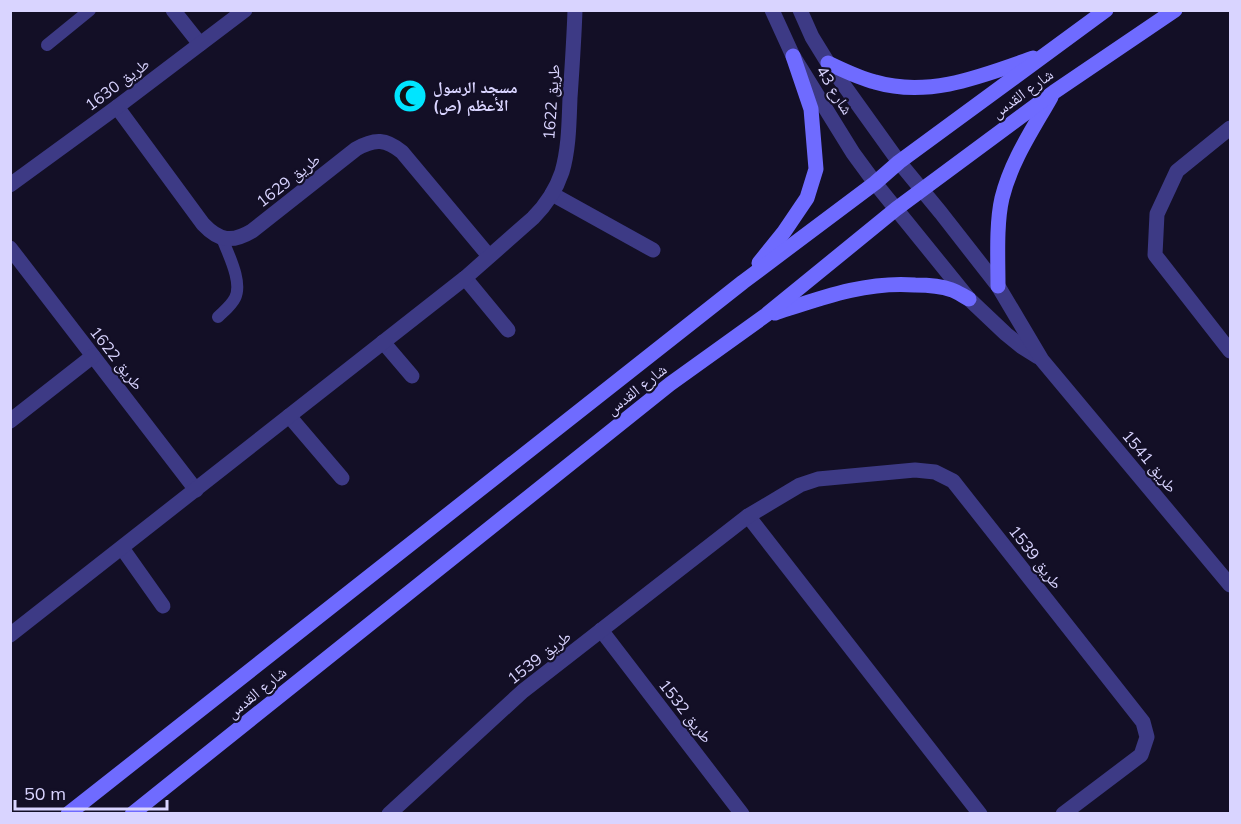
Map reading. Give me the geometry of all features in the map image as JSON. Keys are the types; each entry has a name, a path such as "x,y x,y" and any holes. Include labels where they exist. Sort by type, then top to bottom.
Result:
{"main road":[{"name":"شارع القدس","path":"68,813 743,282 875,183 899,162 1106,10"},
{"name":"شارع القدس","path":"132,813 670,384 766,315 896,209 1053,92 1175,10"},
{"path":"828,63 876,83 922,88 968,79 1050,52"},
{"path":"743,282 784,232 807,198 816,169 811,109 793,56"},
{"path":"998,286 998,240 1002,199 1011,170 1053,92"},
{"path":"766,315 850,289 875,285 926,285 952,290 969,299"}],"street":[{"path":"173,10 200,44"},
{"name":"طريق 1630","path":"10,185 117,108 245,10"},
{"name":"طريق 1622","path":"10,635 465,278 543,207 562,172 569,123 575,10"},
{"name":"شارع 43","path":"772,10 793,56 853,153 896,209"},
{"name":"شارع 43","path":"800,10 812,37 828,63 899,162 922,189"},
{"path":"117,108 203,224 222,238"},
{"path":"1230,128 1178,171 1157,214 1155,255 1230,351"},
{"name":"طريق 1629","path":"222,238 233,239 252,231 356,149 367,142 380,141 392,144 402,152 489,256"},
{"name":"طريق 1541","path":"922,189 998,286 1042,360 1230,585"},
{"path":"552,194 653,250"},
{"name":"طريق 1541","path":"896,209 969,299 1006,334 1042,360"},
{"name":"طريق 1622","path":"10,248 196,489"},
{"path":"465,278 508,330"},
{"path":"383,342 412,376"},
{"path":"10,421 93,356"},
{"path":"289,416 342,478"},
{"name":"طريق 1539","path":"389,813 523,691 748,516 800,485 818,479 915,470 935,472 953,481 1143,722 1147,737 1141,756 1063,813"},
{"path":"748,516 980,813"},
{"path":"122,548 163,606"},
{"name":"طريق 1532","path":"601,630 742,813"}],"lane":[{"path":"47,45 90,10"},
{"path":"218,317 231,304 238,287 237,277 222,238"}],"place":[{"name":"مسجد الرسول الأعظم (ص)","path":"410,96"}]}
